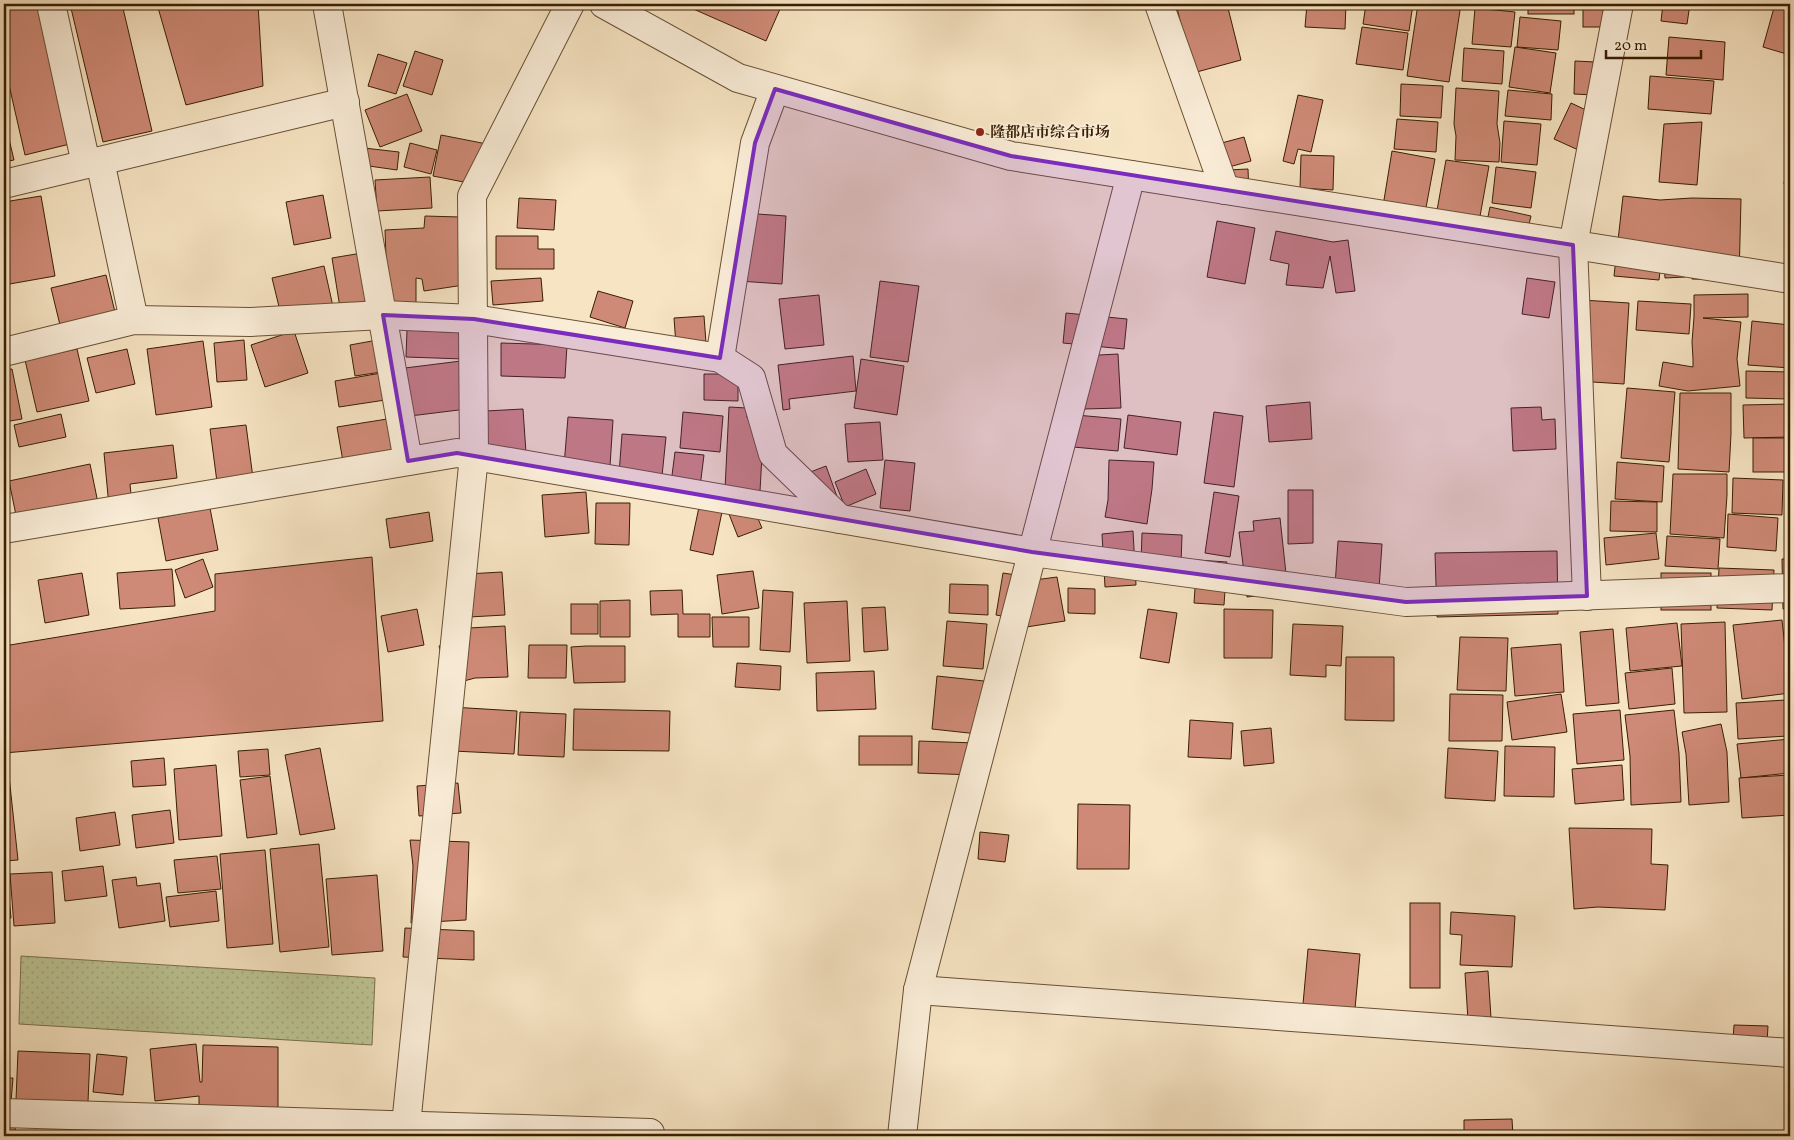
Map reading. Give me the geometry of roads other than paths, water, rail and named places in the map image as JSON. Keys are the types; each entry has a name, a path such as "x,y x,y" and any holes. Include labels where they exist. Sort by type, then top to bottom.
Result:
{"street":[{"path":"51,4 134,320"},
{"path":"327,4 408,461"},
{"path":"406,1125 474,456 472,196 570,4"},
{"path":"604,4 738,78 1011,156 1790,279"},
{"path":"1159,4 1225,190"},
{"path":"1587,596 1573,245 1619,4"},
{"path":"720,358 755,143 775,89"},
{"path":"4,184 345,102"},
{"path":"902,1136 918,990 1131,175"},
{"path":"4,352 134,320 250,322 383,315 474,320 720,358 751,378 773,454 840,519"},
{"path":"4,529 457,453 1032,552 1406,602 1790,588"},
{"path":"918,990 1790,1054"},
{"path":"4,1113 650,1133 650,1136"}],"place":[{"name":"隆都店市综合市场","path":"980,132"}]}
